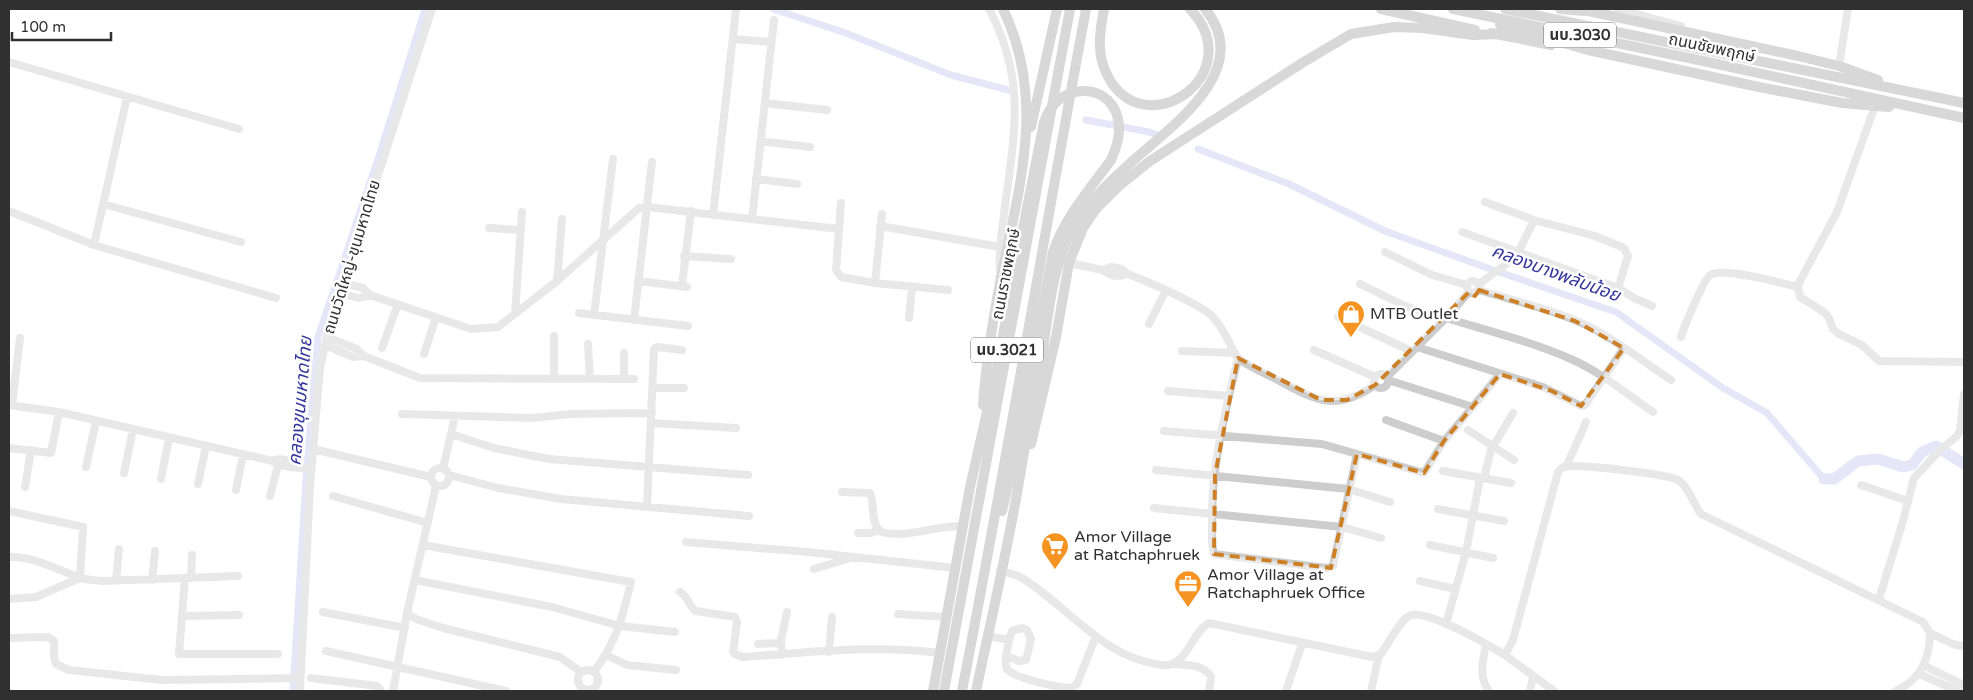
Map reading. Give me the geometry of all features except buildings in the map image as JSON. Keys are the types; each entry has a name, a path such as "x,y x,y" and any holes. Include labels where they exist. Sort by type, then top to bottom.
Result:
{"main road":[{"path":"1003,9 1023,64 1027,113 1025,150"},
{"path":"980,437 984,382 1001,280 1016,208 1025,150 1057,9"},
{"name":"ถนนราชพฤกษ์","path":"944,691 1070,9"},
{"name":"ถนนราชพฤกษ์","path":"962,691 1027,347 1044,236 1086,9"},
{"path":"1104,9 1100,48 1103,66 1116,90 1125,97 1139,103 1153,105 1169,103 1178,99 1193,88 1200,78 1208,57 1207,38 1205,29 1190,9"},
{"path":"976,691 1020,479 1049,311 1058,269 1069,236 1085,210 1114,178 1171,129 1194,106 1210,83 1216,72 1220,42 1216,27 1205,9"},
{"path":"1380,9 1544,44 1588,50"},
{"path":"1441,9 1588,50 1815,98 1875,106 1918,108"},
{"name":"ถนนชัยพฤกษ์","path":"1453,9 1897,89 1964,103"},
{"name":"ถนนชัยพฤกษ์","path":"1505,9 1964,118"},
{"path":"1560,9 1594,12"},
{"path":"1579,9 1702,34 1838,66 1897,89"},
{"path":"1020,479 1036,428 1056,337 1069,264 1083,228 1096,209 1120,185 1150,161 1351,34 1394,27 1422,28 1473,35 1496,34"},
{"path":"933,691 980,437 997,367 1044,122 1047,112 1062,96 1070,92 1085,91 1103,96 1114,109 1119,125 1117,146 1111,160 1071,212 1053,252 1011,473 991,544"}],"street":[{"name":"ถนนวัดใหญ่-ขุนมหาดไทย","path":"300,691 305,468 313,449 320,368 343,283 432,9"},
{"path":"713,215 736,9"},
{"path":"990,9 1005,42 1011,64 1016,98 1014,135 1000,247 1001,280"},
{"path":"1618,9 1640,12 1702,34"},
{"path":"1838,66 1848,9"},
{"path":"752,219 774,20"},
{"path":"733,39 771,42"},
{"path":"9,62 239,129"},
{"path":"94,246 127,97"},
{"path":"765,103 826,110"},
{"path":"1875,106 1837,212 1798,287 1800,298 1824,312 1829,318 1833,329 1862,345 1879,361 1964,362"},
{"path":"760,141 810,147"},
{"path":"594,315 613,159"},
{"path":"634,320 652,162"},
{"path":"756,179 797,184"},
{"path":"1485,202 1534,220 1594,236 1624,248 1628,256 1618,288"},
{"path":"842,203 836,270 841,277 875,283 948,290"},
{"path":"103,204 241,242"},
{"path":"343,283 363,288 370,295 471,329 498,327 557,281 639,208 691,211 839,229"},
{"path":"9,211 94,246 276,298"},
{"path":"638,280 684,287 684,256 691,211"},
{"path":"515,314 522,212"},
{"path":"875,283 882,214"},
{"path":"557,281 562,219"},
{"path":"1479,287 1518,252 1534,220"},
{"path":"880,226 1000,247"},
{"path":"488,228 521,230"},
{"path":"1462,232 1618,288 1652,306"},
{"path":"1385,252 1432,275 1468,289"},
{"path":"684,256 731,259"},
{"path":"1069,264 1103,270 1111,267 1122,269 1126,274 1166,290 1208,313 1221,327 1236,356 1220,435 1215,475 1212,514 1212,548 1214,554 1327,568 1333,566 1357,454"},
{"path":"1681,337 1704,281 1708,276 1716,272 1737,274 1798,287"},
{"path":"1314,350 1375,381 1379,388 1384,387 1387,379 1445,319 1474,281 1479,287 1575,320 1624,348 1671,380"},
{"path":"1360,284 1405,306 1555,353 1604,378 1653,412"},
{"path":"909,318 912,287"},
{"path":"1149,324 1166,290"},
{"path":"340,293 359,298 370,295"},
{"path":"382,348 398,304"},
{"path":"579,313 688,326"},
{"path":"424,354 436,317"},
{"path":"1338,317 1414,349 1543,387 1581,406 1584,405 1624,348"},
{"path":"554,336 554,379"},
{"path":"327,337 357,349 364,356 420,378 634,379"},
{"path":"20,338 13,364 11,405 59,412 243,455 293,462 305,468"},
{"path":"588,344 590,379"},
{"path":"325,346 353,357 364,356"},
{"path":"647,506 655,348 682,350"},
{"path":"1182,351 1236,356 1305,395 1321,400 1347,400 1360,395 1380,374 1387,379 1473,408"},
{"path":"624,353 624,379"},
{"path":"1164,431 1322,444 1423,474 1428,469 1444,441 1500,374"},
{"path":"652,388 684,388"},
{"path":"1168,390 1229,396"},
{"path":"1879,599 1904,521 1914,478 1939,451 1962,432 1964,394"},
{"path":"9,448 51,453 59,412"},
{"path":"402,414 532,418 570,414 652,413"},
{"path":"1448,618 1466,552 1488,456 1514,413"},
{"path":"455,416 450,434 446,472 447,484 436,486 432,482 431,477 435,470 446,472 498,488 561,499 749,516"},
{"path":"1386,420 1444,441"},
{"path":"86,467 96,421"},
{"path":"1505,655 1513,640 1558,472 1566,467 1586,422"},
{"path":"651,423 736,428"},
{"path":"124,473 133,429"},
{"path":"1468,430 1514,460"},
{"path":"450,434 494,448 549,459 748,475"},
{"path":"161,478 169,438"},
{"path":"198,484 206,446"},
{"path":"313,449 431,477"},
{"path":"25,487 31,450"},
{"path":"236,490 243,455"},
{"path":"270,496 277,461"},
{"path":"1566,467 1614,469 1676,479 1682,483 1694,505 1702,514 1879,599 1923,622 1930,633 1953,644 1964,645"},
{"path":"1156,470 1348,489 1390,502"},
{"path":"1443,471 1512,483"},
{"path":"1861,485 1908,502"},
{"path":"393,691 436,486"},
{"path":"842,492 870,493 874,521 878,530"},
{"path":"333,496 428,524"},
{"path":"1154,508 1342,527 1381,538"},
{"path":"1438,509 1504,521"},
{"path":"9,511 83,527 80,578"},
{"path":"858,532 878,530 886,533 963,526"},
{"path":"686,542 856,556 955,568"},
{"path":"423,545 631,582 620,626 606,655 594,672"},
{"path":"1430,545 1493,558"},
{"path":"116,580 119,549"},
{"path":"152,580 155,551"},
{"path":"192,555 182,616 179,654 278,654"},
{"path":"9,557 19,556 33,559 80,578 152,580 238,576"},
{"path":"814,568 856,556"},
{"path":"1000,571 1022,578 1096,636 1117,650 1138,660 1164,666 1174,663 1202,668 1211,677 1209,691"},
{"path":"9,599 36,597 80,578"},
{"path":"415,580 552,607 620,626 675,632"},
{"path":"1420,581 1456,589"},
{"path":"680,592 687,597 692,608 696,611 735,617 737,622 733,647 735,654 742,657 912,650 940,653"},
{"path":"323,612 405,628"},
{"path":"782,655 781,643 787,612"},
{"path":"408,613 416,619 442,628 560,657 582,672"},
{"path":"898,614 946,617"},
{"path":"1371,691 1378,655 1402,622 1411,615 1416,614 1448,618 1505,655 1554,691"},
{"path":"182,616 239,615"},
{"path":"829,652 832,617"},
{"path":"1174,663 1200,631 1209,624 1372,657 1378,655"},
{"path":"1006,656 1019,661 1026,660 1031,639 1029,632 1022,628 1012,631 1006,656 1006,668 1010,672 1048,688 1074,687 1078,684 1096,636"},
{"path":"1896,691 1911,683 1918,674 1928,652 1930,633"},
{"path":"987,636 1009,640"},
{"path":"9,638 48,637 54,641 56,664 68,670 162,680 299,678"},
{"path":"758,644 781,643"},
{"path":"1286,691 1302,644"},
{"path":"1486,644 1482,674 1484,683 1489,691"},
{"path":"326,651 506,691"},
{"path":"606,655 627,665 676,670"},
{"path":"1923,665 1964,685"},
{"path":"588,670 594,672 598,681 598,689 586,691 577,688 578,678 582,672 588,670"},
{"path":"1918,674 1958,691"},
{"path":"1530,691 1532,676"},
{"path":"310,678 377,686 380,691"}],"highlighted area":[{"path":"1479,290 1575,321 1624,348 1581,406 1552,391 1500,374 1444,441 1424,473 1357,454 1331,568 1214,554 1215,475 1238,358 1321,400 1347,400 1375,385 1469,292 1475,296"}],"waterway":[{"name":"คลองขุนมหาดไทย","path":"293,691 306,479 318,337 379,156 425,9"},
{"name":"คลองบางพลับน้อย","path":"773,9 843,32 951,75 1012,91"},
{"name":"คลองบางพลับน้อย","path":"1086,120 1161,136"},
{"name":"คลองบางพลับน้อย","path":"1198,149 1289,184 1385,231 1616,312 1723,388 1767,413 1824,479"},
{"name":"คลองบางพลับน้อย","path":"1824,479 1834,479 1858,461 1878,459 1903,467 1912,465 1922,452 1936,446 1964,464"}],"place":[{"name":"MTB Outlet","path":"1351,338"},
{"name":"Amor Village at Ratchaphruek","path":"1055,570"},
{"name":"Amor Village at Ratchaphruek Office","path":"1188,608"}]}
